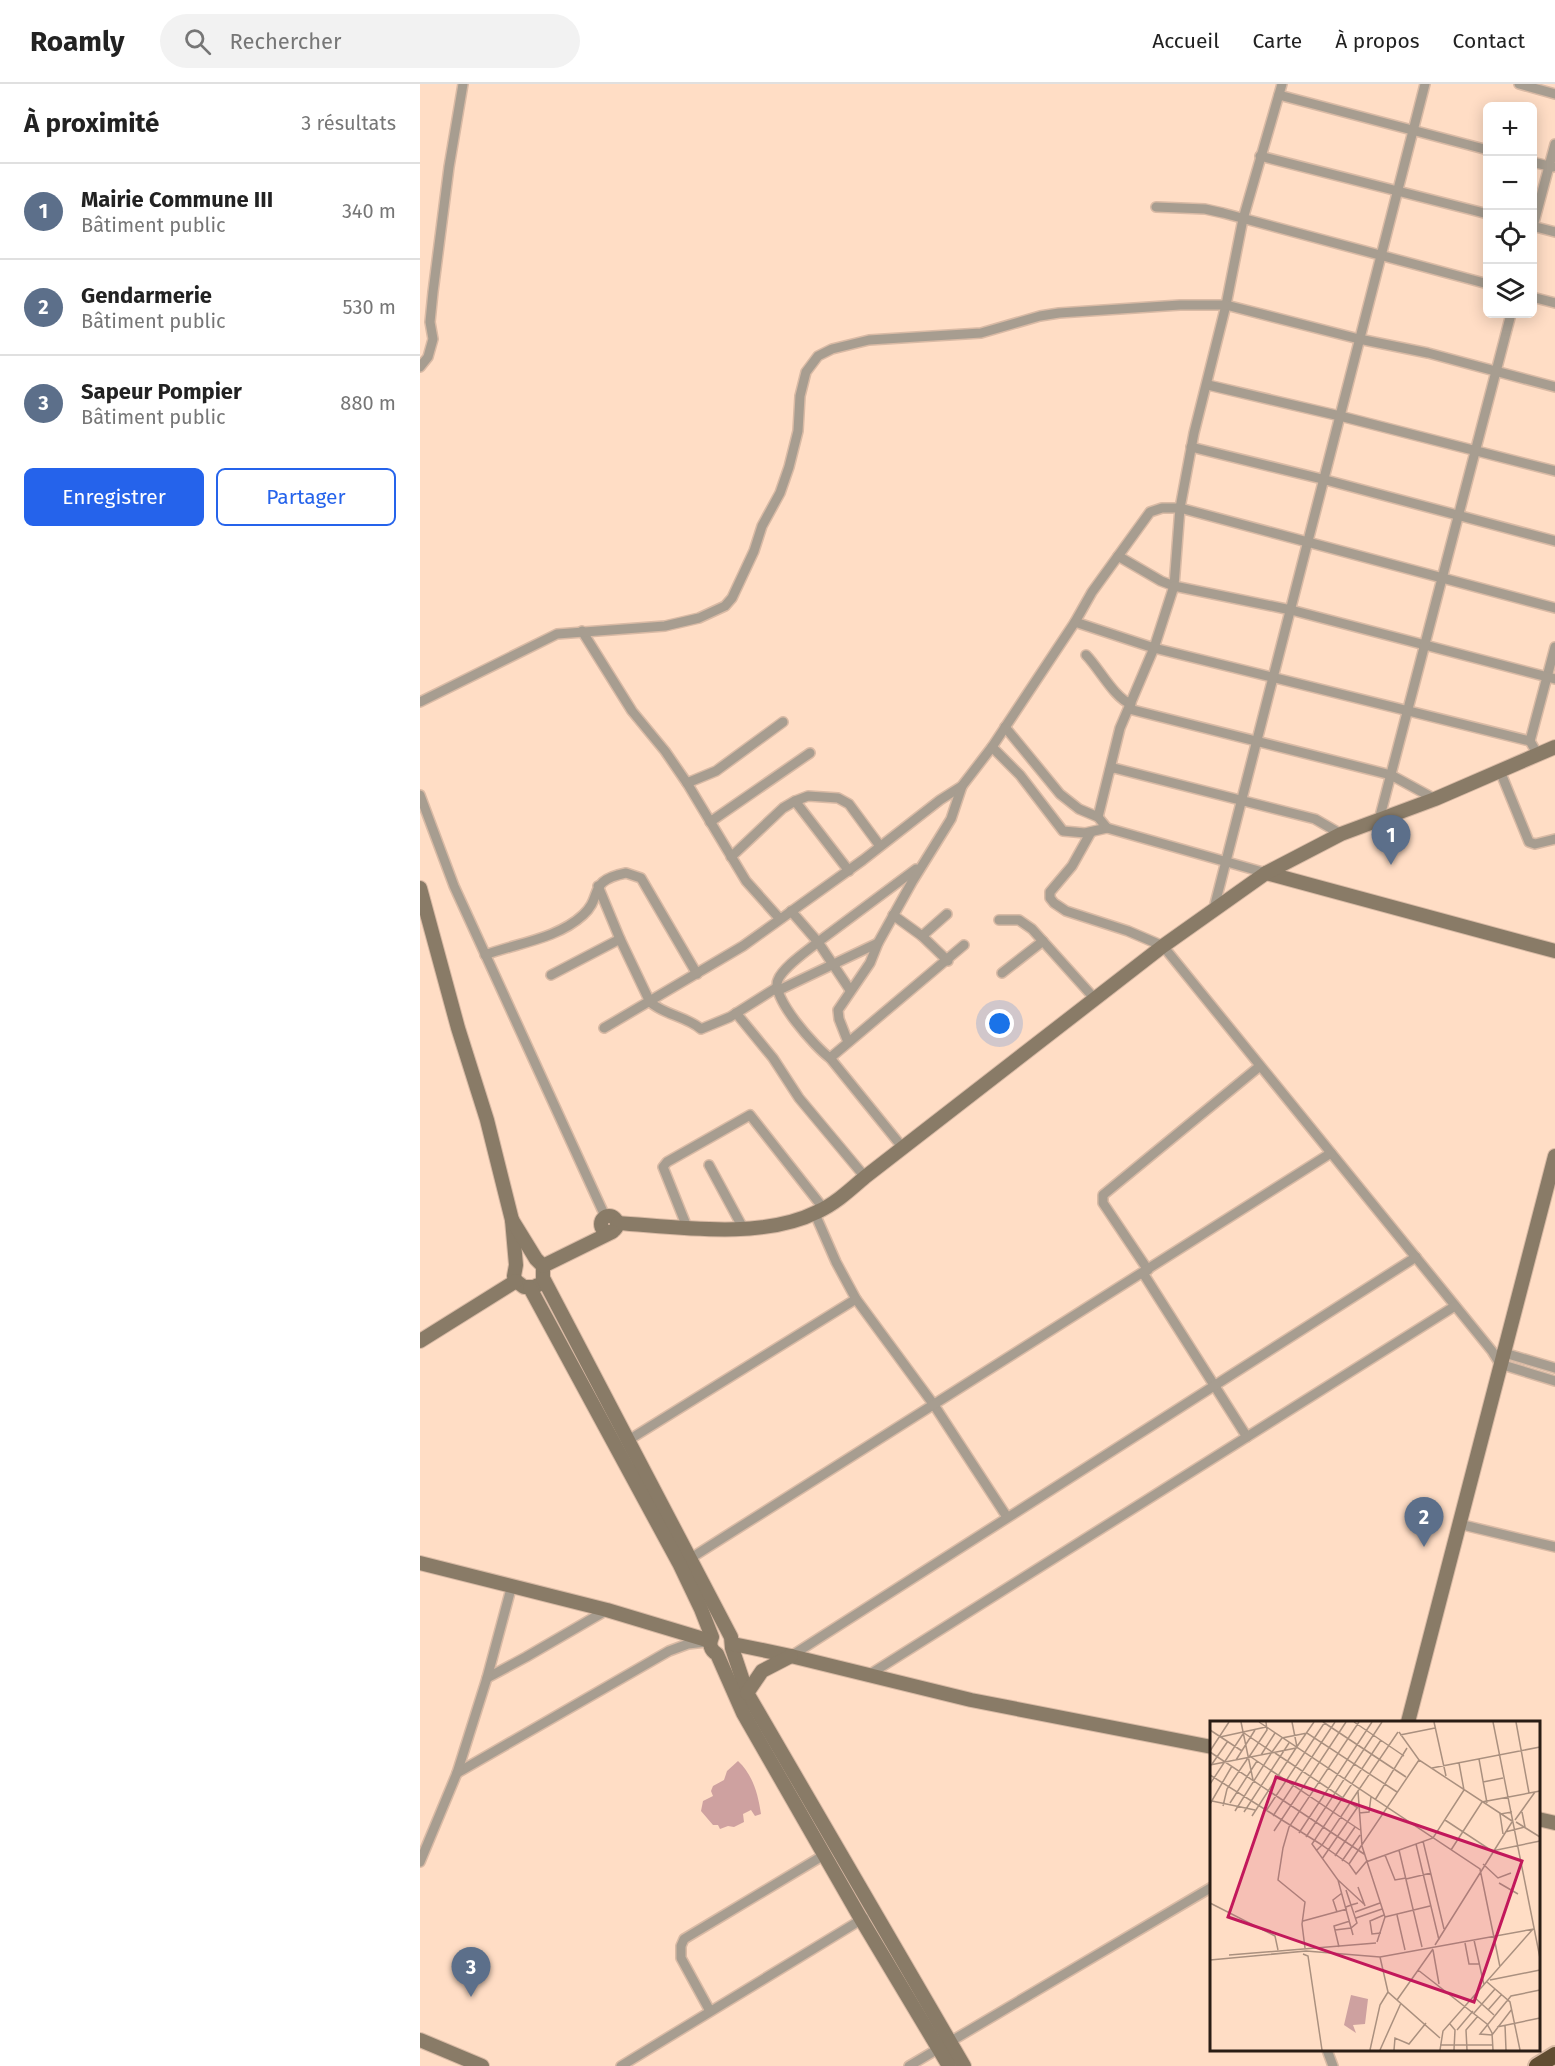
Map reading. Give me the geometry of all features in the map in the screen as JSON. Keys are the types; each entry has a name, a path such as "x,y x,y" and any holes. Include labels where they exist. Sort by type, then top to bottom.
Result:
{"highway":[{"path":"1537,2066 1555,2055"}],"street":[{"path":"420,367 428,357 433,339 430,322 433,292 449,166 463,84"},
{"path":"1098,817 1120,728 1154,648 1174,585 1180,508 1191,447 1208,385 1243,219 1282,84"},
{"path":"1214,908 1425,84"},
{"path":"1519,84 1555,94"},
{"path":"1279,94 1483,149"},
{"path":"1537,214 1552,167 1555,144"},
{"path":"1260,156 1483,213"},
{"path":"1537,163 1552,167"},
{"path":"1156,207 1205,209 1483,283"},
{"path":"1537,228 1555,232"},
{"path":"1537,298 1555,303"},
{"path":"420,702 557,634 665,626 699,618 725,606 732,598 754,551 762,526 780,494 794,450 806,372 818,356 832,349 869,340 981,333 1040,316 1059,313 1180,305 1226,305 1359,339 1428,353 1555,387"},
{"path":"1379,820 1510,318"},
{"path":"1208,385 1555,471"},
{"path":"1191,447 1555,541"},
{"path":"848,1042 838,1013 850,990 870,963 878,943 921,865 951,819 962,786 992,747 1075,622 1092,592 1150,512 1162,508 1180,508 1555,608"},
{"path":"1118,556 1161,581 1174,585 1291,610 1551,678"},
{"path":"1075,622 1154,648 1530,741 1538,755"},
{"path":"582,631 632,711 665,751 687,783 746,881 780,919"},
{"path":"1530,741 1551,678 1555,647"},
{"path":"1086,656 1130,706 1391,775 1435,799"},
{"path":"687,783 716,771 783,722"},
{"path":"1005,727 1060,794 1079,808 1098,817 1107,828"},
{"path":"992,747 1020,775 1063,831 1091,832 1107,828 1555,951"},
{"path":"540,1268 585,1245 609,1224 743,1228 773,1225 819,1211 833,1204 1163,946 1266,873 1341,834 1435,799 1555,747"},
{"path":"710,822 810,753"},
{"path":"1110,770 1114,768 1315,819 1341,834"},
{"path":"1500,771 1529,842 1535,844 1555,839"},
{"path":"603,1028 651,1002 743,946 849,871 940,800 962,786"},
{"path":"420,795 454,886 609,1224"},
{"path":"731,857 769,819 795,801 808,796 838,798 849,804 880,846"},
{"path":"795,801 849,871"},
{"path":"1091,832 1072,866 1050,892 1050,898 1054,903 1066,911 1128,931 1163,946 1498,1356 1555,1382"},
{"path":"903,1148 830,1058 816,1046 788,1011 777,989 781,974 818,942 921,865"},
{"path":"485,956 544,937 575,921 588,911 598,886 609,878 626,873 641,879 697,974"},
{"path":"598,886 620,939 651,1002 701,1029 736,1013 777,989 878,943"},
{"path":"420,888 458,1028 487,1120 512,1220 516,1281 530,1288 538,1285 540,1268"},
{"path":"791,911 818,942 850,990"},
{"path":"922,936 947,914"},
{"path":"893,915 922,936 948,961"},
{"path":"999,920 1019,920 1032,929 1095,999"},
{"path":"551,975 620,939"},
{"path":"1002,973 1043,941"},
{"path":"830,1058 948,961 964,945"},
{"path":"736,1013 773,1058 799,1098 865,1177"},
{"path":"1247,1437 1103,1203 1103,1195 1260,1066"},
{"path":"687,1227 663,1167 667,1162 750,1115 819,1211 836,1262 856,1299 934,1405 1007,1517"},
{"path":"691,1558 1331,1153"},
{"path":"1408,1721 1459,1524 1498,1356 1555,1155"},
{"path":"709,1165 743,1228"},
{"path":"512,1220 540,1268 627,1441 691,1558 731,1642 747,1693 874,1912 944,2045 949,2066"},
{"path":"747,1693 762,1671 791,1656 1416,1257"},
{"path":"516,1265 525,1258 540,1268"},
{"path":"420,1341 516,1281"},
{"path":"530,1288 680,1565 701,1608 711,1639 711,1649 717,1654 743,1713 861,1919 944,2045 964,2066"},
{"path":"627,1441 856,1299"},
{"path":"867,1676 1455,1306"},
{"path":"1498,1356 1555,1368"},
{"path":"1459,1524 1555,1548"},
{"path":"420,1563 711,1639"},
{"path":"420,1862 457,1773 487,1678 512,1586"},
{"path":"487,1678 607,1610"},
{"path":"457,1773 669,1651 711,1639 720,1632 731,1642 867,1676 971,1700 1210,1747"},
{"path":"717,1654 727,1653 731,1642"},
{"path":"1540,1819 1555,1823"},
{"path":"710,2011 681,1958 681,1946 684,1939 824,1855"},
{"path":"909,2066 1210,1888"},
{"path":"621,2066 874,1912"},
{"path":"420,2040 455,2061 482,2066"},
{"path":"1328,2051 1333,2066"}],"shaded area":[{"path":"738,1761 748,1772 754,1785 761,1814 755,1816 751,1810 743,1814 744,1822 734,1827 728,1826 720,1829 718,1825 713,1825 701,1811 703,1801 713,1796 711,1791 713,1786 724,1780 727,1771"}],"place":[{"name":"Mairie Commune III","path":"1391,865"},
{"name":"Gendarmerie","path":"1424,1547"},
{"name":"Sapeur Pompier","path":"471,1997"}]}
